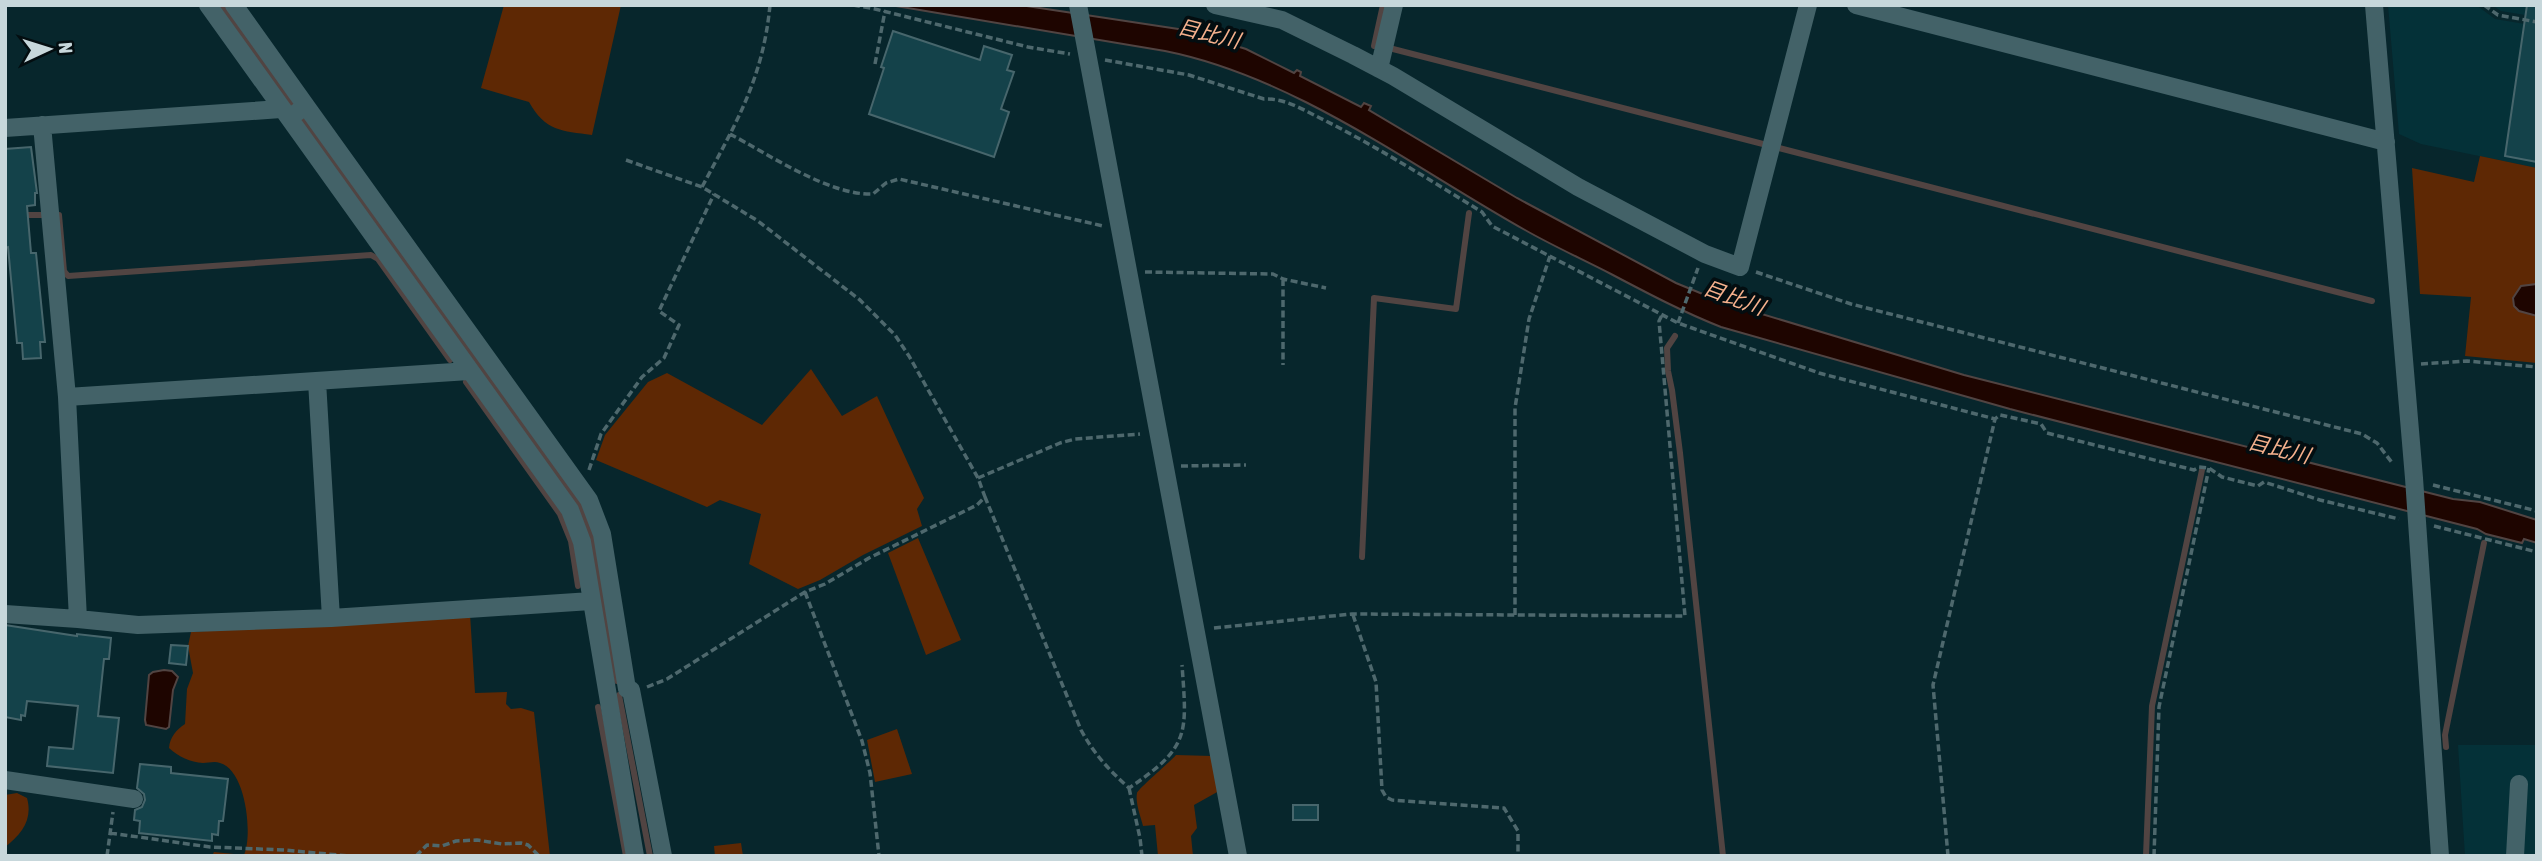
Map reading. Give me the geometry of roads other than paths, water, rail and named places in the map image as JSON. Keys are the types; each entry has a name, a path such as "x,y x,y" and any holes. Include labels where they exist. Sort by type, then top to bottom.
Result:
{"street":[{"path":"208,5 570,510 582,542 635,856"},
{"path":"234,5 589,500 602,534 663,856"},
{"path":"1215,5 1282,20 1379,69 1578,187 1705,254 1740,267 1808,5"},
{"path":"1379,69 1394,5"},
{"path":"1856,5 2386,142"},
{"path":"2374,5 2414,479 2440,856"},
{"path":"1078,6 1238,856"},
{"path":"5,128 284,114 306,106"},
{"path":"42,125 67,397 78,619"},
{"path":"67,397 469,371"},
{"path":"317,381 331,618"},
{"path":"5,614 138,625 331,618 591,601"},
{"path":"607,692 632,690"},
{"path":"5,780 134,799"},
{"path":"2515,856 2519,784"}],"waterway":[{"path":"222,5 291,103"},
{"path":"1374,46 1383,5"},
{"path":"1393,49 1763,144"},
{"path":"301,117 581,507 592,539 617,681"},
{"path":"1779,148 2372,301"},
{"path":"1362,557 1374,298 1456,309 1469,213"},
{"path":"20,215 43,215"},
{"path":"59,215 64,271 68,276 371,255 378,259 450,360"},
{"path":"1675,336 1667,348 1668,371 1680,453 1723,856"},
{"path":"466,382 560,514 571,541 578,586"},
{"path":"2146,856 2152,706 2202,470"},
{"path":"2446,747 2445,735 2484,543"},
{"path":"619,695 650,856"},
{"path":"598,707 626,856"}],"water label":[{"name":"目比川","path":"1209,34"},
{"name":"目比川","path":"1734,298"},
{"name":"目比川","path":"2279,449"}]}
